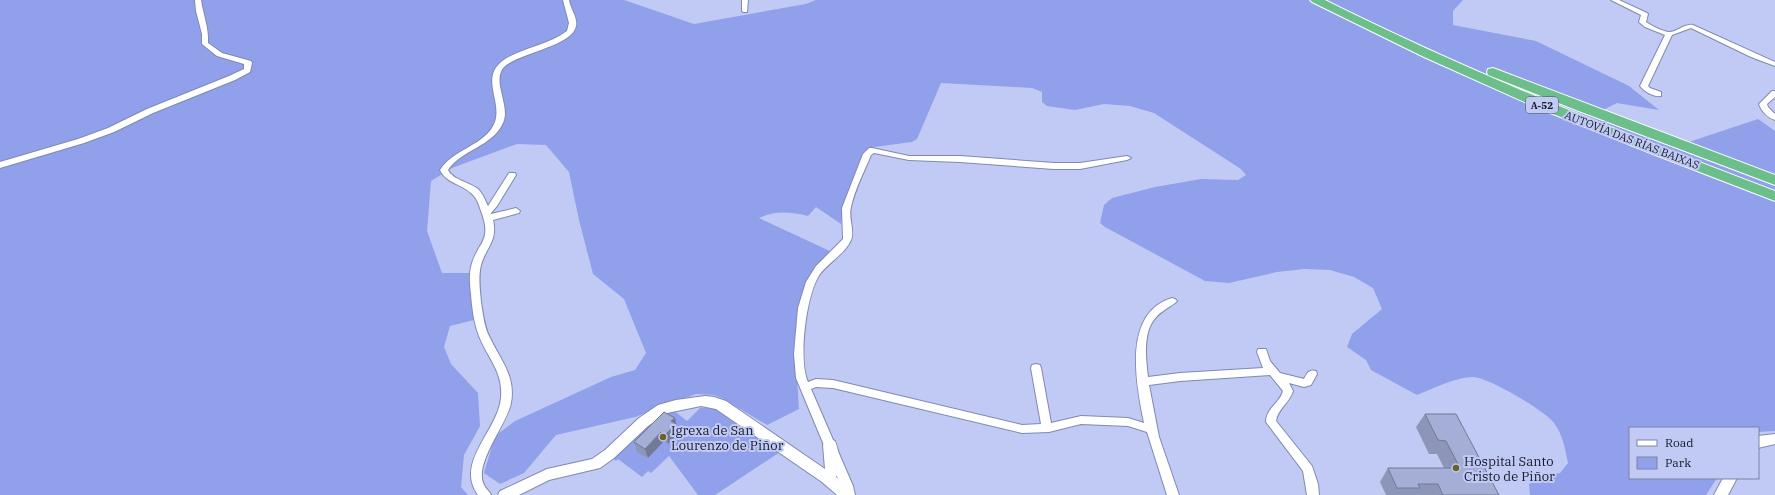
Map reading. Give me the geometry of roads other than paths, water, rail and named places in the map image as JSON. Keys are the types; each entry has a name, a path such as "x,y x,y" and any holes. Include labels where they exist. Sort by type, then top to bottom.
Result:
{"highway":[{"name":"AUTOVÍA DAS RÍAS BAIXAS","path":"1316,0 1397,40 1527,98 1775,196"},
{"name":"AUTOVÍA DAS RÍAS BAIXAS","path":"1336,0 1438,48 1512,80 1775,180"}],"street":[{"path":"0,164 80,141 111,130 150,110 232,78 247,70 248,63 242,60 224,57 211,50 204,43 205,34 199,11 198,0"},
{"path":"485,495 480,490 478,484 478,468 481,451 505,406 507,391 504,373 483,334 475,289 476,266 490,234 487,215 482,199 476,191 449,178 444,173 444,170 451,160 485,140 498,127 502,113 496,89 496,72 501,65 519,54 564,38 571,33 573,27 566,0"},
{"path":"745,0 745,11"},
{"path":"1614,0 1645,14 1642,22 1647,26 1669,34 1691,26 1708,33 1756,58 1775,64"},
{"path":"1658,94 1648,90 1644,86 1669,34"},
{"path":"1775,93 1763,104 1764,108 1775,118"},
{"path":"848,495 847,486 805,387 799,369 800,328 805,296 816,274 847,239 846,208 869,152 876,150 898,157 917,159 967,160 1061,167 1080,166 1127,158"},
{"path":"487,215 496,203 506,182 512,175"},
{"path":"487,215 516,211"},
{"path":"1172,301 1154,314 1146,325 1142,340 1143,382 1151,429 1173,495"},
{"path":"1262,352 1266,364 1287,388 1288,394 1270,419 1308,469 1313,495"},
{"path":"1036,368 1047,428"},
{"path":"1143,382 1180,377 1275,374 1303,383 1307,382 1312,374"},
{"path":"805,387 816,383 833,384 964,414 1012,427 1047,428 1081,420 1128,422 1151,429"},
{"path":"505,495 547,475 595,464 602,460 644,422 662,409 672,406 712,401 721,405 827,478 848,495"},
{"path":"1759,442 1775,439"},
{"path":"827,478 833,470 830,445"},
{"path":"1721,495 1729,479"}],"place":[{"name":"Igrexa de San Lourenzo de Piñor","path":"663,437"},
{"name":"Hospital Santo Cristo de Piñor","path":"1456,468"}]}
